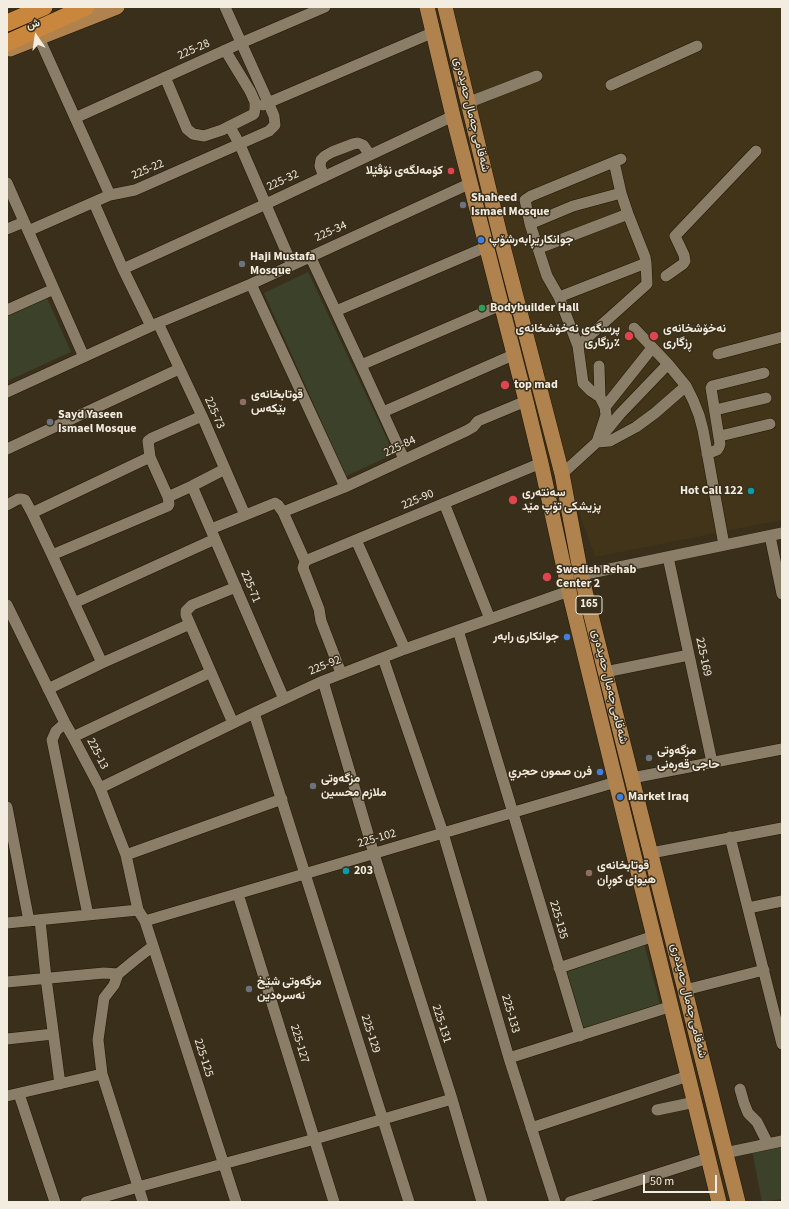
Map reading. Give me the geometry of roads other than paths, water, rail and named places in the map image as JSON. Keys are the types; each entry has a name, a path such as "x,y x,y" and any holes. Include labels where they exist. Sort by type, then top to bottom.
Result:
{"highway":[{"path":"7,23 44,7"},
{"path":"7,43 86,7"}],"main road":[{"path":"7,50 117,7"},
{"name":"شەقامی جەمال حەیدەری","path":"427,7 470,184 526,401 569,591 719,1202"},
{"name":"شەقامی جەمال حەیدەری","path":"445,7 498,227 562,474 581,575 738,1202"},
{"path":"483,232 498,227"},
{"path":"658,951 674,947"}],"street":[{"path":"225,7 268,102"},
{"name":"225-28","path":"75,118 324,7"},
{"path":"255,109 268,102 434,32"},
{"path":"39,38 110,195"},
{"path":"611,85 697,46"},
{"path":"165,77 187,129 193,134 204,136 222,130 254,114 255,109 250,91 225,50"},
{"path":"468,102 537,76"},
{"name":"225-22","path":"7,229 26,226 94,203 110,195 135,190 269,131 275,125 274,116 268,102"},
{"name":"225-32","path":"123,269 454,116"},
{"path":"230,126 240,144 292,265"},
{"path":"324,177 320,166 321,160 332,152 358,143 363,145 370,155"},
{"path":"666,276 683,264 685,260 675,236 756,151"},
{"path":"578,346 647,284 645,257 621,192 618,160 531,196 525,200 530,224 547,276 560,297 578,346 584,382 602,402"},
{"path":"7,184 84,357"},
{"name":"225-34","path":"7,392 154,324 251,284 470,184"},
{"path":"530,224 573,206 621,192"},
{"name":"225-73","path":"94,203 123,269 180,369 245,515"},
{"path":"539,248 628,214"},
{"path":"336,311 486,247"},
{"path":"310,256 362,365 404,459"},
{"path":"560,297 646,264"},
{"path":"251,284 345,487"},
{"path":"7,310 54,289"},
{"path":"362,365 501,305"},
{"path":"634,328 668,364 686,386 699,414 724,545"},
{"path":"718,354 782,336"},
{"path":"602,402 652,348"},
{"path":"383,412 513,355"},
{"path":"562,474 597,442 620,414 668,364"},
{"path":"597,442 606,415 602,402 599,366"},
{"path":"7,449 180,369"},
{"path":"707,454 717,450 720,444 720,436 711,388 712,386 764,373"},
{"path":"597,442 610,441 622,436 656,413 686,386"},
{"path":"715,410 766,398"},
{"name":"225-84","path":"74,603 213,534 245,515 275,503 280,509 345,487 470,429 478,421 526,401"},
{"path":"52,555 168,506 168,497 150,457 148,441 202,416"},
{"path":"720,436 770,424"},
{"path":"32,513 150,457"},
{"name":"225-90","path":"305,561 541,463"},
{"path":"168,497 225,469"},
{"name":"225-71","path":"192,486 284,699"},
{"path":"7,505 18,499 25,500 102,663"},
{"path":"444,503 490,619"},
{"path":"280,509 305,561 303,568 319,609 321,621 342,673"},
{"path":"581,575 782,533"},
{"path":"770,536 782,594"},
{"path":"356,540 405,649"},
{"name":"225-169","path":"668,557 712,762"},
{"path":"233,723 188,620 186,611 192,605 236,587"},
{"name":"225-92","path":"100,788 254,713 342,673 569,591"},
{"name":"225-13","path":"7,605 65,723 100,788 126,855 138,910 145,921"},
{"path":"48,689 188,620"},
{"name":"225-135","path":"458,630 580,1036"},
{"path":"605,672 689,655"},
{"name":"225-133","path":"383,658 443,833 509,1058 555,1202"},
{"path":"73,737 211,672"},
{"name":"225-131","path":"323,681 374,854 452,1099 482,1202"},
{"name":"225-129","path":"254,713 409,1202"},
{"path":"65,723 56,731 52,740 88,915"},
{"path":"632,778 782,749"},
{"name":"225-102","path":"145,921 616,782"},
{"path":"126,855 282,799"},
{"path":"7,807 35,920 46,978 60,1084"},
{"path":"651,853 782,828"},
{"path":"730,837 782,1044"},
{"name":"225-127","path":"238,894 334,1202"},
{"path":"748,908 782,901"},
{"path":"7,923 138,910"},
{"name":"225-125","path":"145,921 236,1202"},
{"path":"559,968 654,936"},
{"path":"143,1202 102,1074 98,1040 104,998 114,985 118,974 153,946"},
{"path":"685,990 764,970"},
{"path":"7,982 104,973 118,974"},
{"path":"509,1058 672,1006"},
{"path":"7,1039 53,1034"},
{"path":"7,1096 102,1074"},
{"path":"531,1128 688,1076"},
{"path":"740,1089 748,1113 757,1122 768,1144"},
{"path":"19,1094 54,1202"},
{"path":"86,1202 315,1139 452,1099"},
{"path":"657,1110 695,1102"},
{"path":"725,1153 782,1141"},
{"path":"570,1202 708,1158"}],"place":[{"name":"كۆمەلگەی نۆڤێلا","path":"451,171"},
{"name":"Shaheed Ismael Mosque","path":"463,205"},
{"name":"جوانكاریڕابەرشۆپ","path":"481,240"},
{"name":"Haji Mustafa Mosque","path":"242,264"},
{"name":"Bodybuilder Hall","path":"482,308"},
{"name":"پرسگەی نەخۆشخانەی رزگاری٪","path":"629,336"},
{"name":"نەخۆشخانەی ڕزگاری","path":"654,336"},
{"name":"top mad","path":"505,385"},
{"name":"قوتابخانەی بێكه‌س","path":"243,402"},
{"name":"Sayd Yaseen Ismael Mosque","path":"50,422"},
{"name":"Hot Call 122","path":"751,491"},
{"name":"سەنتەری پزیشکی تۆپ مێد","path":"513,500"},
{"name":"Swedish Rehab Center 2","path":"547,577"},
{"name":"جوانکاری رابەر","path":"567,637"},
{"name":"مزگەوتی حاجی قەرەنی","path":"649,758"},
{"name":"فرن صمون حجري","path":"600,772"},
{"name":"مزگه‌وتی ملازم محسین","path":"313,786"},
{"name":"Market Iraq","path":"620,797"},
{"name":"203","path":"346,871"},
{"name":"قوتابخانەی هیوای کوڕان","path":"589,873"},
{"name":"مزگه‌وتی شێخ نه‌سرەدین","path":"249,989"}]}
